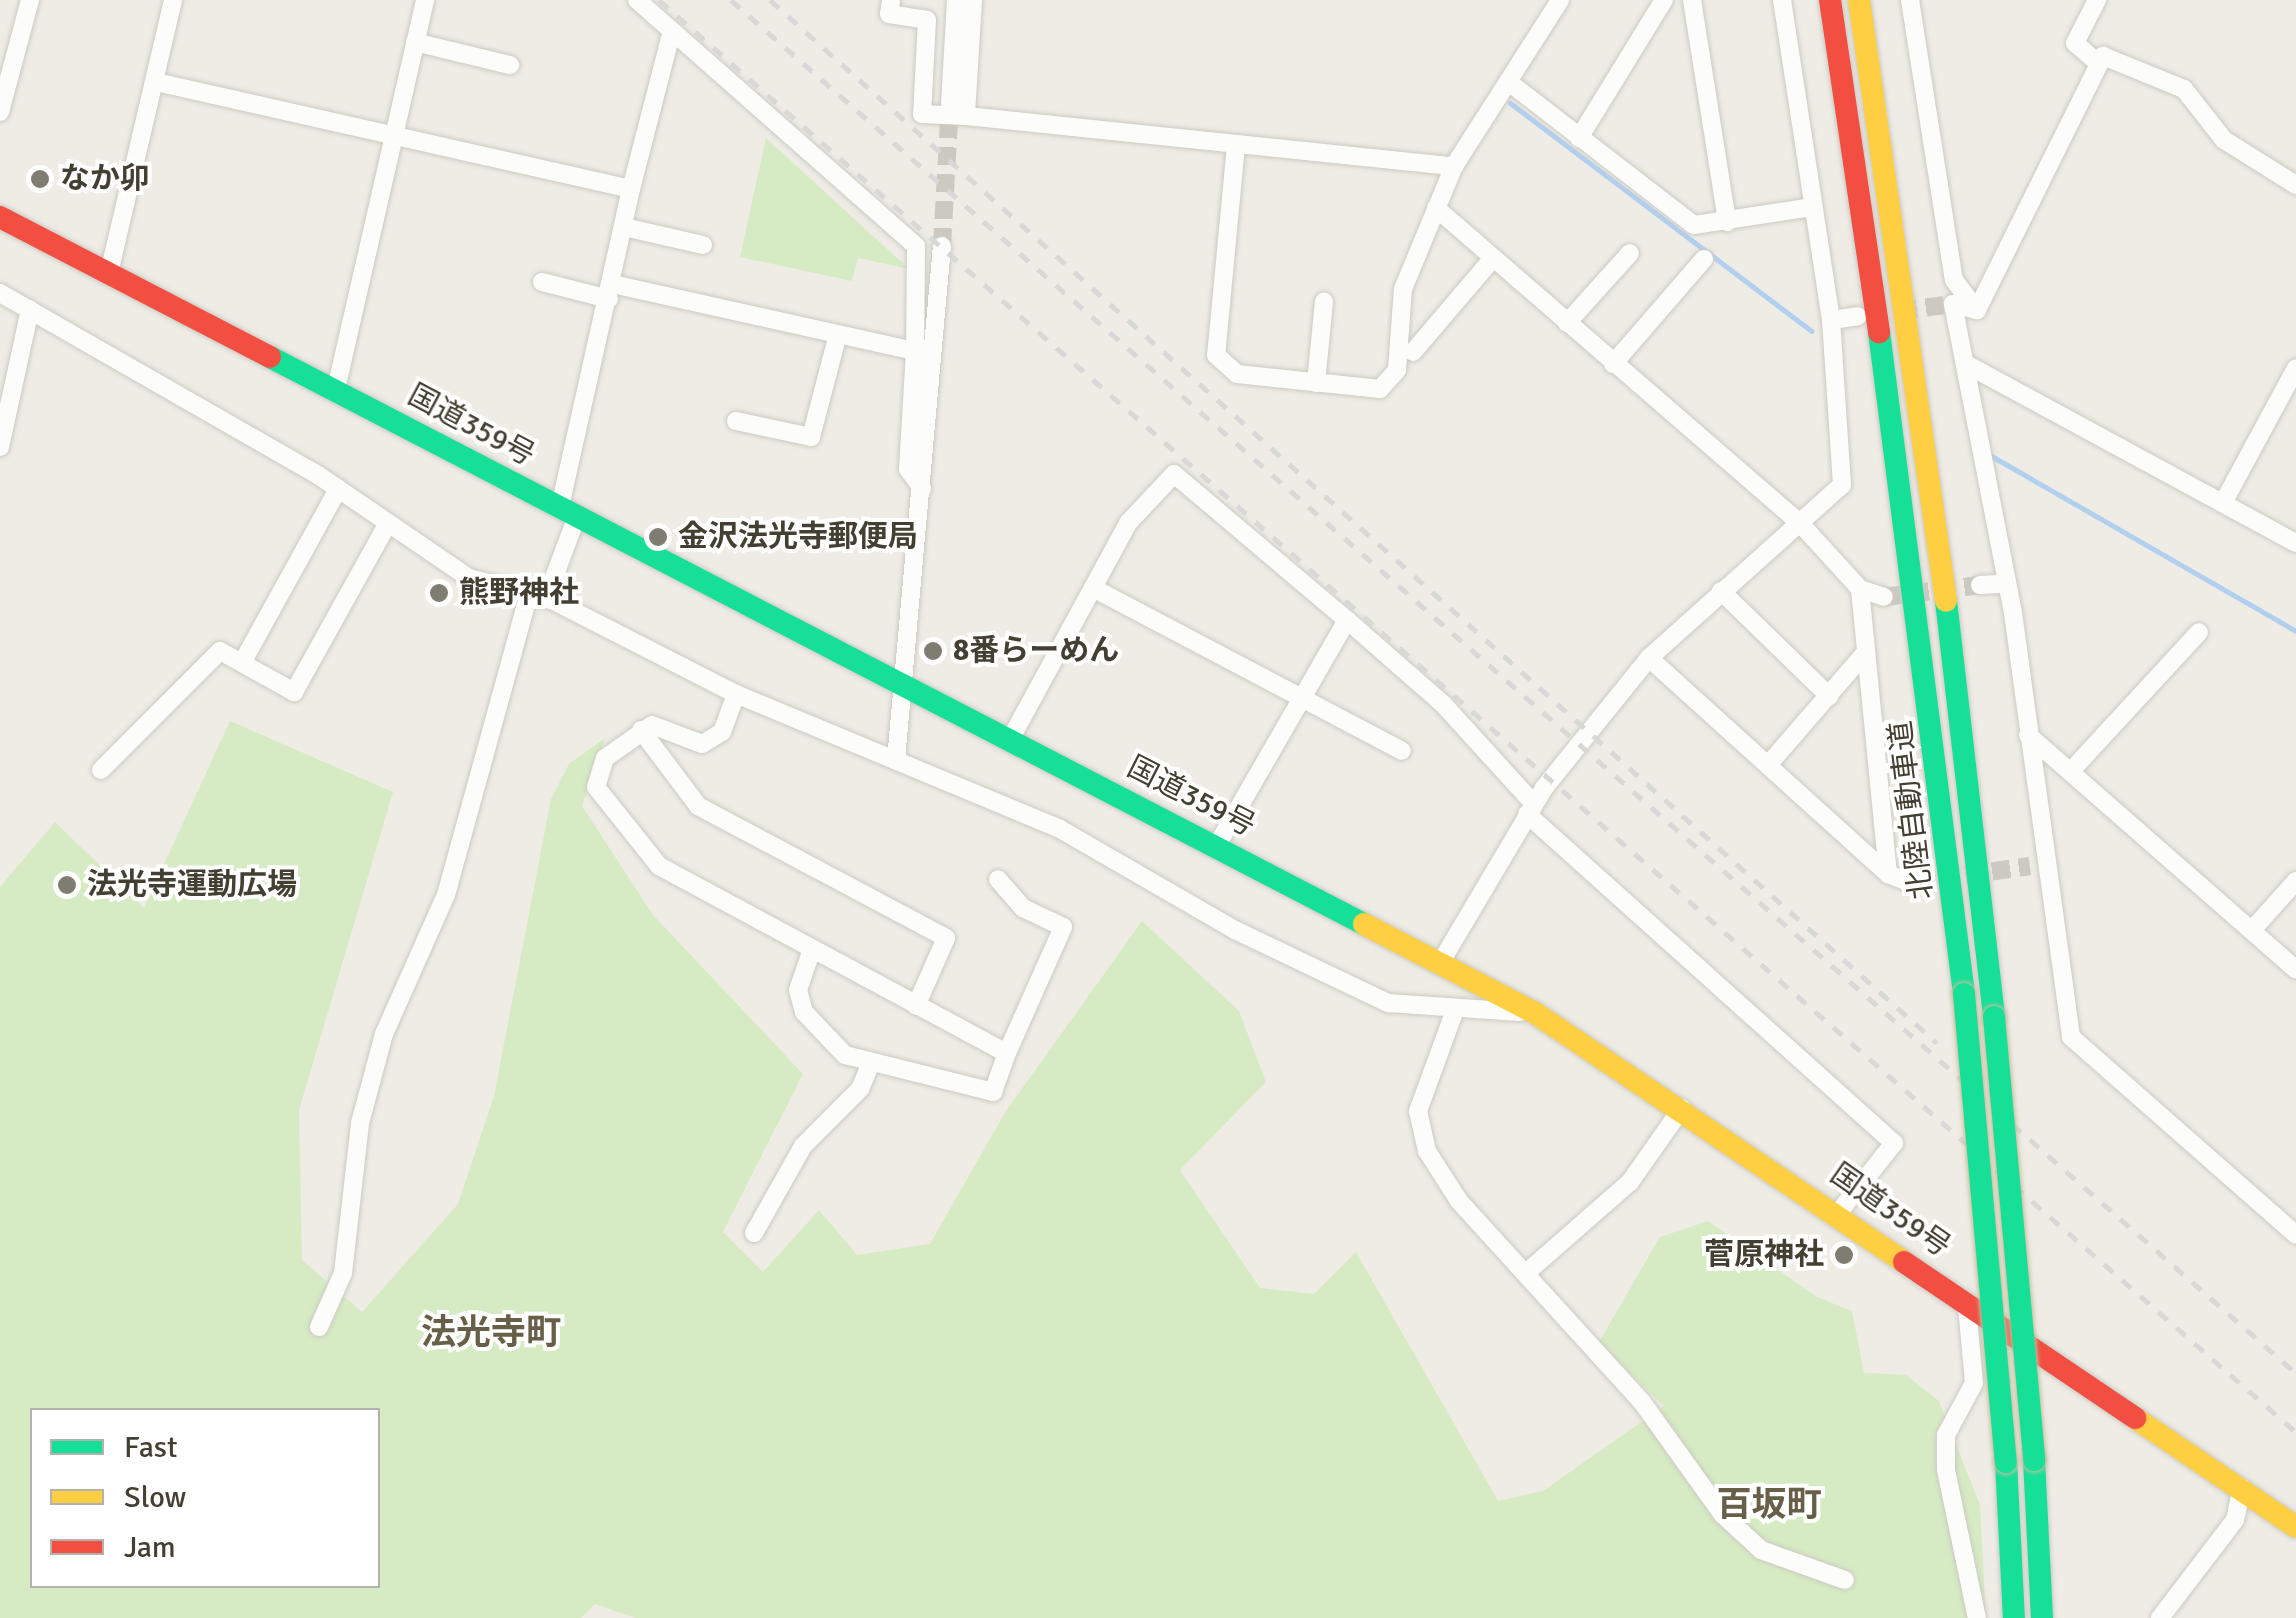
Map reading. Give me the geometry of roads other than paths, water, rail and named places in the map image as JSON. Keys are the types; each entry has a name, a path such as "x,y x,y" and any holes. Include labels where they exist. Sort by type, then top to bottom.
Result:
{"highway":[{"name":"北陸自動車道","path":"1830,0 1911,547 1964,994 2006,1462 2014,1618"},
{"name":"北陸自動車道","path":"1860,0 1939,544 1994,1017 2034,1460 2042,1618"},
{"name":"国道359号","path":"0,217 1536,1012 1839,1212 2296,1527"}],"street":[{"path":"0,112 30,0"},
{"path":"109,273 173,0"},
{"path":"336,388 390,138 426,0"},
{"path":"637,0 916,246 908,469 922,488"},
{"path":"890,0 889,14 927,20 922,114 1454,166"},
{"path":"950,104 956,0"},
{"path":"966,116 974,0"},
{"path":"1236,145 1216,355 1237,374 1380,390 1397,370 1403,288 1454,166 1560,0"},
{"path":"1579,138 1664,0"},
{"path":"1692,0 1727,222"},
{"path":"1442,960 1531,809 1649,658 1842,485 1831,320 1782,0"},
{"path":"1910,0 1954,280 1977,310"},
{"path":"2097,0 2074,42 2098,63"},
{"path":"319,1327 342,1274 360,1123 384,1034 446,895 568,511 631,189 672,31"},
{"path":"415,42 510,66"},
{"path":"1977,310 2103,56 2184,89 2224,140 2296,185"},
{"path":"156,82 390,138 631,189"},
{"path":"1510,83 1694,225 1813,206"},
{"path":"1436,208 1799,522 1860,589 1884,597"},
{"path":"624,227 703,245"},
{"path":"896,760 906,684 942,246"},
{"path":"1567,323 1630,253"},
{"path":"1413,352 1493,258"},
{"path":"1613,364 1704,259"},
{"path":"542,282 610,291 915,351"},
{"path":"0,294 338,490 470,578 538,596 736,694 1125,862 1320,974 1388,1002 1456,1010 1536,1012"},
{"path":"1316,382 1324,301"},
{"path":"1977,310 1953,304 2028,736 2038,866 2071,1037 2296,1234"},
{"path":"0,447 30,309"},
{"path":"1831,320 1858,316"},
{"path":"736,421 812,436 838,334"},
{"path":"1966,364 2296,543"},
{"path":"2222,502 2296,368"},
{"path":"1011,738 1128,523 1174,474 1443,704 1531,809 1894,1143 1839,1212"},
{"path":"242,663 338,490"},
{"path":"101,770 220,651 294,692 387,525"},
{"path":"1980,585 2002,584"},
{"path":"1093,588 1402,751"},
{"path":"1860,589 1888,874"},
{"path":"1721,591 1828,696"},
{"path":"1217,844 1346,620"},
{"path":"2070,772 2199,632"},
{"path":"1768,766 1866,652"},
{"path":"1649,658 1888,874 1912,883"},
{"path":"736,694 722,732 702,744 652,725 605,758 596,787 659,866 812,952 1007,1052"},
{"path":"641,730 698,806 946,938 916,1006"},
{"path":"2028,736 2296,970"},
{"path":"812,952 798,990 804,1012 846,1055 993,1092 1063,927 1024,908 998,879"},
{"path":"2252,930 2296,881"},
{"path":"1456,1010 1418,1110 1428,1151 1526,1273 1642,1402 1723,1514 1761,1550 1845,1580"},
{"path":"754,1232 803,1146 860,1089 871,1064"},
{"path":"1526,1273 1630,1182 1682,1108"},
{"path":"1966,1301 1974,1384 1946,1435 1946,1470 1976,1618"},
{"path":"2160,1618 2234,1520 2242,1488"}],"waterway":[{"path":"1510,103 1812,331"},
{"path":"1988,454 2296,631"}],"tunnel":[{"path":"942,246 950,104"},
{"path":"1899,311 1953,304"},
{"path":"1884,597 1980,585"},
{"path":"1912,883 2030,866"}],"railway":[{"path":"659,0 2296,1432"},
{"path":"731,0 2296,1373"},
{"path":"770,0 1937,1043"}],"place":[{"name":"なか卯","path":"40,179"},
{"name":"金沢法光寺郵便局","path":"658,537"},
{"name":"熊野神社","path":"439,593"},
{"name":"8番らーめん","path":"933,651"},
{"name":"法光寺運動広場","path":"67,885"},
{"name":"菅原神社","path":"1844,1255"}],"district":[{"name":"法光寺町","path":"491,1333"},
{"name":"百坂町","path":"1769,1505"}]}
